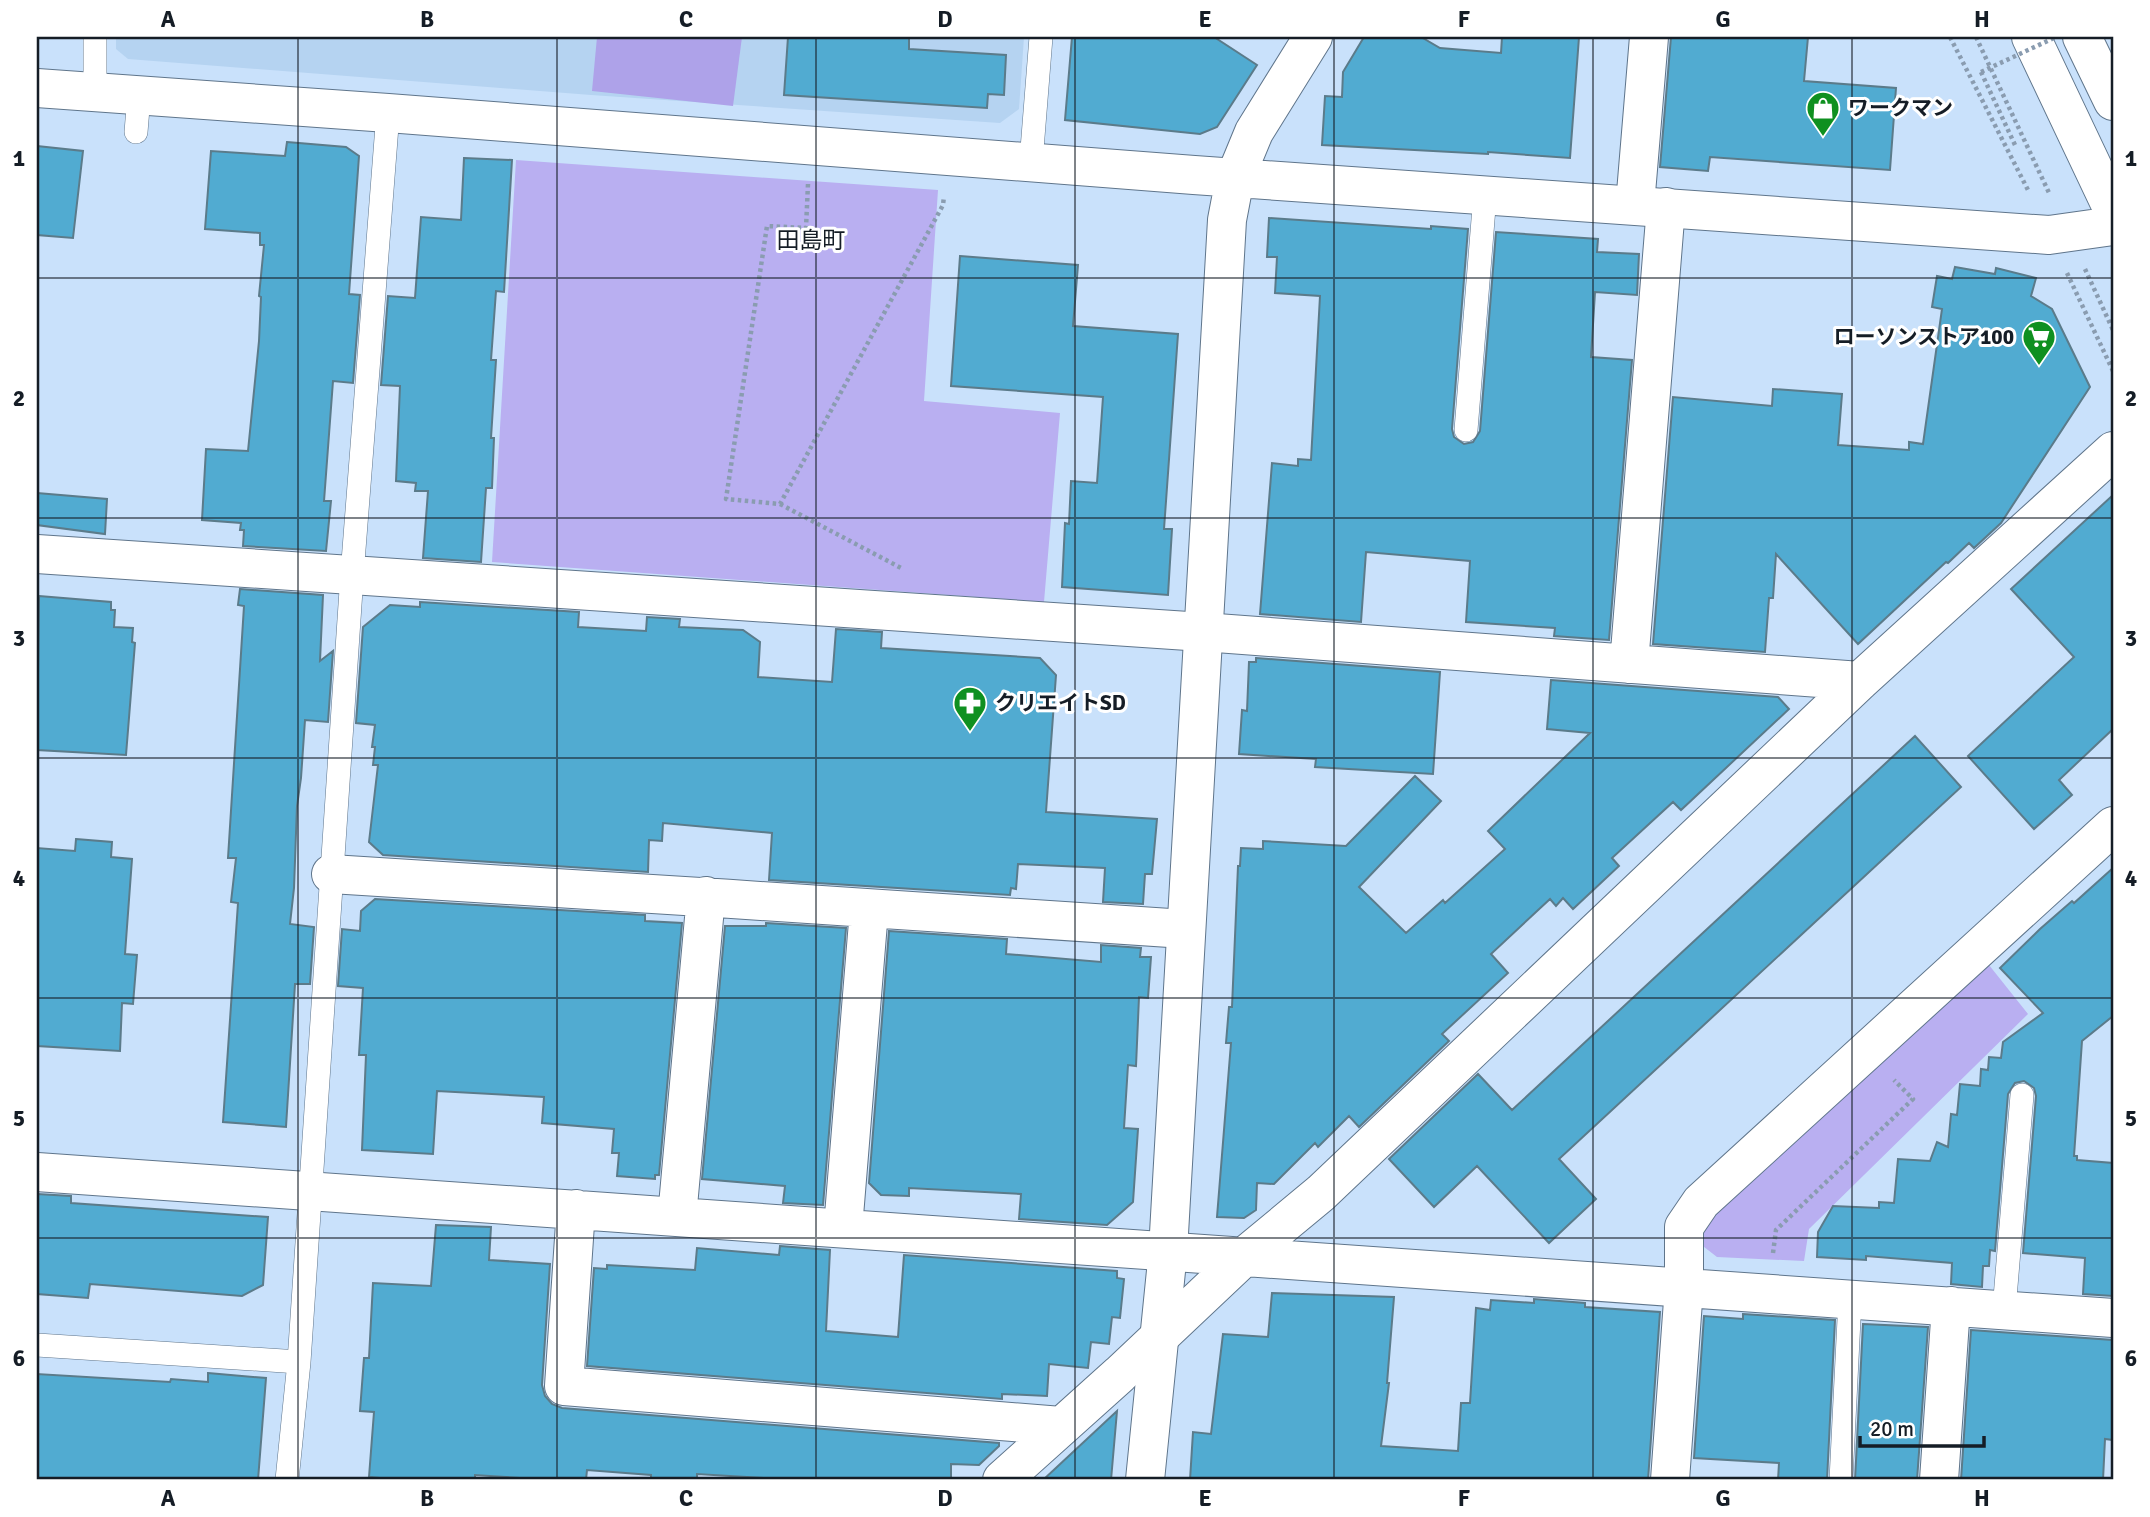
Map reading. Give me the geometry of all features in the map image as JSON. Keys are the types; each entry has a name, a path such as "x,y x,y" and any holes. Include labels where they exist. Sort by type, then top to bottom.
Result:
{"street":[{"path":"1144,1480 1168,1251 1227,220 1235,178 1254,132 1313,37"},
{"path":"1629,664 1651,206 1649,37"},
{"path":"2031,37 2113,210"},
{"path":"2082,37 2113,101"},
{"path":"37,88 95,93 138,114 388,113 1235,178 2049,235 2113,226"},
{"path":"1002,1480 1245,1256 1321,1193 1860,681 2113,451"},
{"path":"37,554 1203,632 1860,681"},
{"path":"1670,1480 1684,1287 1684,1227 1701,1202 2113,826"},
{"path":"331,874 706,896 869,910 1185,929"},
{"path":"677,1217 706,896"},
{"path":"843,1228 869,910"},
{"path":"37,1172 2113,1318"},
{"path":"576,1209 564,1386 1061,1426"},
{"path":"1939,1480 1951,1306"}],"lane":[{"path":"95,37 95,93"},
{"path":"1031,162 1041,37"},
{"path":"287,1480 299,1362 352,575 388,113"},
{"path":"1466,430 1485,195"},
{"path":"2004,1310 2022,1096"},
{"path":"1841,1480 1850,1299"},
{"path":"37,1345 299,1362"}],"path":[{"path":"1976,37 2113,330"},
{"path":"2015,145 1981,72 2056,37"},
{"path":"809,172 806,228 767,226 726,499 780,504 914,574"},
{"path":"780,504 943,205 944,193"},
{"path":"1773,1255 1776,1230 1913,1099 1866,1051"}],"shaded area":[{"path":"116,37 1024,37 1019,109 1000,123 128,59 116,49"},
{"path":"597,37 742,37 733,106 592,91"},
{"path":"516,160 938,190 924,401 1060,413 1044,602 492,562"},
{"path":"1985,960 2028,1014 1809,1229 1804,1261 1717,1257 1699,1243 1703,1220"}],"building":[{"path":"788,37 909,37 909,49 1006,55 1004,95 988,94 987,108 784,95"},
{"path":"1072,37 1214,37 1257,65 1217,127 1200,134 1065,120"},
{"path":"1364,37 1421,37 1440,48 1501,53 1502,37 1579,37 1570,158 1322,145 1325,96 1342,97 1343,72"},
{"path":"1671,37 1808,37 1804,81 1896,88 1890,170 1710,157 1708,171 1660,167"},
{"path":"287,142 346,147 359,156 349,294 360,295 353,383 333,381 324,501 331,501 326,551 243,546 244,530 240,530 241,523 202,520 206,449 248,451 259,341 259,296 264,245 260,245 260,233 205,229 211,151 285,156"},
{"path":"37,146 83,151 73,238 37,235"},
{"path":"464,158 512,160 504,292 496,291 491,360 496,360 491,438 494,438 492,488 486,488 481,562 423,558 428,491 415,491 416,483 396,481 400,386 381,385 388,296 415,298 421,217 461,220"},
{"path":"1269,218 1468,229 1452,429 1454,437 1464,444 1473,442 1480,431 1496,232 1598,239 1597,252 1639,254 1637,295 1595,292 1591,357 1632,360 1609,640 1554,636 1555,628 1466,622 1470,561 1366,552 1361,622 1260,614 1272,463 1298,466 1298,459 1311,460 1320,296 1275,293 1277,257 1267,257"},
{"path":"960,256 1078,265 1073,326 1178,334 1164,529 1172,529 1168,595 1062,587 1065,523 1069,524 1071,481 1097,483 1103,397 951,386"},
{"path":"1955,267 1995,274 1996,268 2036,278 2031,296 2052,309 2090,387 2001,523 1974,548 1969,543 1946,562 1858,644 1776,554 1765,652 1653,644 1673,397 1772,406 1773,389 1842,394 1838,445 1909,450 1909,442 1923,444 1942,309 1932,307 1937,276 1952,279"},
{"path":"37,493 107,499 105,534 37,525"},
{"path":"2113,495 2113,729 2059,780 2072,795 2034,829 1968,756 2074,657 2011,589"},
{"path":"240,589 323,595 320,661 333,651 328,722 305,720 290,924 314,927 310,984 295,984 286,1127 223,1122 238,903 231,902 236,858 228,858 244,606 238,605"},
{"path":"39,596 111,602 111,610 115,610 114,627 133,628 132,642 135,643 126,755 37,750"},
{"path":"420,602 579,612 578,627 646,631 647,617 680,619 679,627 743,630 760,642 758,677 832,682 836,629 882,632 881,648 1040,658 1056,675 1046,812 1157,819 1152,874 1145,874 1143,904 1103,902 1105,868 1018,864 1016,889 1011,888 1010,895 769,880 772,833 663,823 662,841 649,840 648,872 383,855 369,842 378,765 373,765 375,725 356,723 363,627 390,605 420,607"},
{"path":"1256,658 1440,672 1433,774 1315,767 1316,759 1239,754 1242,710 1247,711 1249,662 1256,662"},
{"path":"1551,680 1778,697 1789,709 1681,810 1673,802 1612,858 1619,866 1573,909 1563,898 1556,906 1550,899 1491,954 1508,973 1442,1034 1449,1041 1359,1127 1349,1116 1318,1147 1315,1143 1274,1184 1257,1183 1256,1210 1244,1218 1217,1217 1231,1043 1226,1043 1229,1007 1232,1007 1241,848 1263,849 1263,841 1346,846 1415,776 1441,801 1359,887 1406,933 1443,900 1445,903 1505,849 1488,831 1590,733 1547,729"},
{"path":"1915,736 1961,787 1559,1159 1596,1199 1549,1243 1477,1166 1434,1207 1389,1159 1478,1074 1512,1110"},
{"path":"76,839 112,842 111,857 132,859 125,954 137,955 133,1004 122,1003 120,1051 37,1046 37,848 75,851"},
{"path":"2113,868 2113,1016 2082,1041 2074,1156 2077,1156 2077,1160 2113,1163 2113,1296 2083,1294 2085,1258 2023,1253 2036,1096 2034,1088 2024,1081 2015,1083 2008,1094 1995,1251 1990,1250 1989,1266 1983,1266 1982,1287 1951,1284 1952,1263 1866,1256 1866,1260 1817,1257 1818,1232 1833,1206 1879,1208 1879,1202 1894,1203 1898,1159 1930,1161 1937,1142 1948,1147 1951,1114 1957,1115 1960,1084 1980,1086 1981,1069 1988,1070 1989,1057 2001,1058 2003,1042 2043,1013 2000,968 2040,929"},
{"path":"375,899 645,915 645,921 682,923 659,1175 655,1175 655,1179 617,1176 619,1153 612,1153 614,1129 542,1123 544,1097 437,1091 433,1154 362,1150 366,1055 359,1055 363,988 338,986 342,929 360,931 361,911"},
{"path":"766,923 846,928 823,1205 783,1203 785,1186 702,1179 725,926 766,926"},
{"path":"889,931 1007,939 1006,954 1101,962 1101,945 1141,948 1140,957 1151,957 1148,998 1139,997 1136,1066 1128,1065 1124,1128 1138,1129 1133,1202 1107,1225 1019,1219 1021,1194 909,1188 909,1196 881,1195 869,1183"},
{"path":"37,1194 71,1196 71,1203 268,1217 263,1285 242,1296 90,1284 88,1298 37,1294"},
{"path":"436,1225 491,1227 489,1260 550,1264 542,1385 545,1396 552,1404 562,1408 999,1443 999,1446 979,1465 951,1464 951,1480 796,1480 697,1474 697,1480 651,1480 651,1475 587,1470 586,1480 475,1475 475,1480 369,1477 374,1412 360,1411 364,1358 369,1358 373,1283 431,1286"},
{"path":"780,1246 830,1250 826,1331 898,1337 904,1255 1117,1271 1117,1278 1124,1279 1120,1318 1112,1317 1109,1344 1091,1342 1088,1368 1049,1364 1047,1396 1002,1394 1002,1399 587,1366 594,1268 607,1269 607,1265 695,1270 697,1248 779,1255"},
{"path":"1272,1293 1394,1297 1389,1383 1381,1446 1458,1451 1461,1403 1470,1403 1476,1308 1490,1310 1491,1300 1534,1303 1534,1299 1585,1303 1585,1307 1660,1312 1648,1480 1190,1480 1193,1432 1211,1434 1223,1334 1268,1337"},
{"path":"1743,1314 1835,1320 1827,1480 1778,1480 1779,1463 1694,1458 1704,1316 1743,1319"},
{"path":"1863,1324 1928,1327 1917,1480 1855,1480"},
{"path":"1971,1330 2113,1340 2113,1440 2105,1439 2103,1480 1961,1480"},
{"path":"208,1373 266,1378 258,1480 37,1480 37,1374 208,1382"},
{"path":"1117,1411 1111,1480 1043,1480"}],"place":[{"name":"ワークマン","path":"1823,138"},
{"name":"ローソンストア100","path":"2039,367"},
{"name":"クリエイトSD","path":"970,733"}],"district":[{"name":"田島町","path":"811,240"}]}
